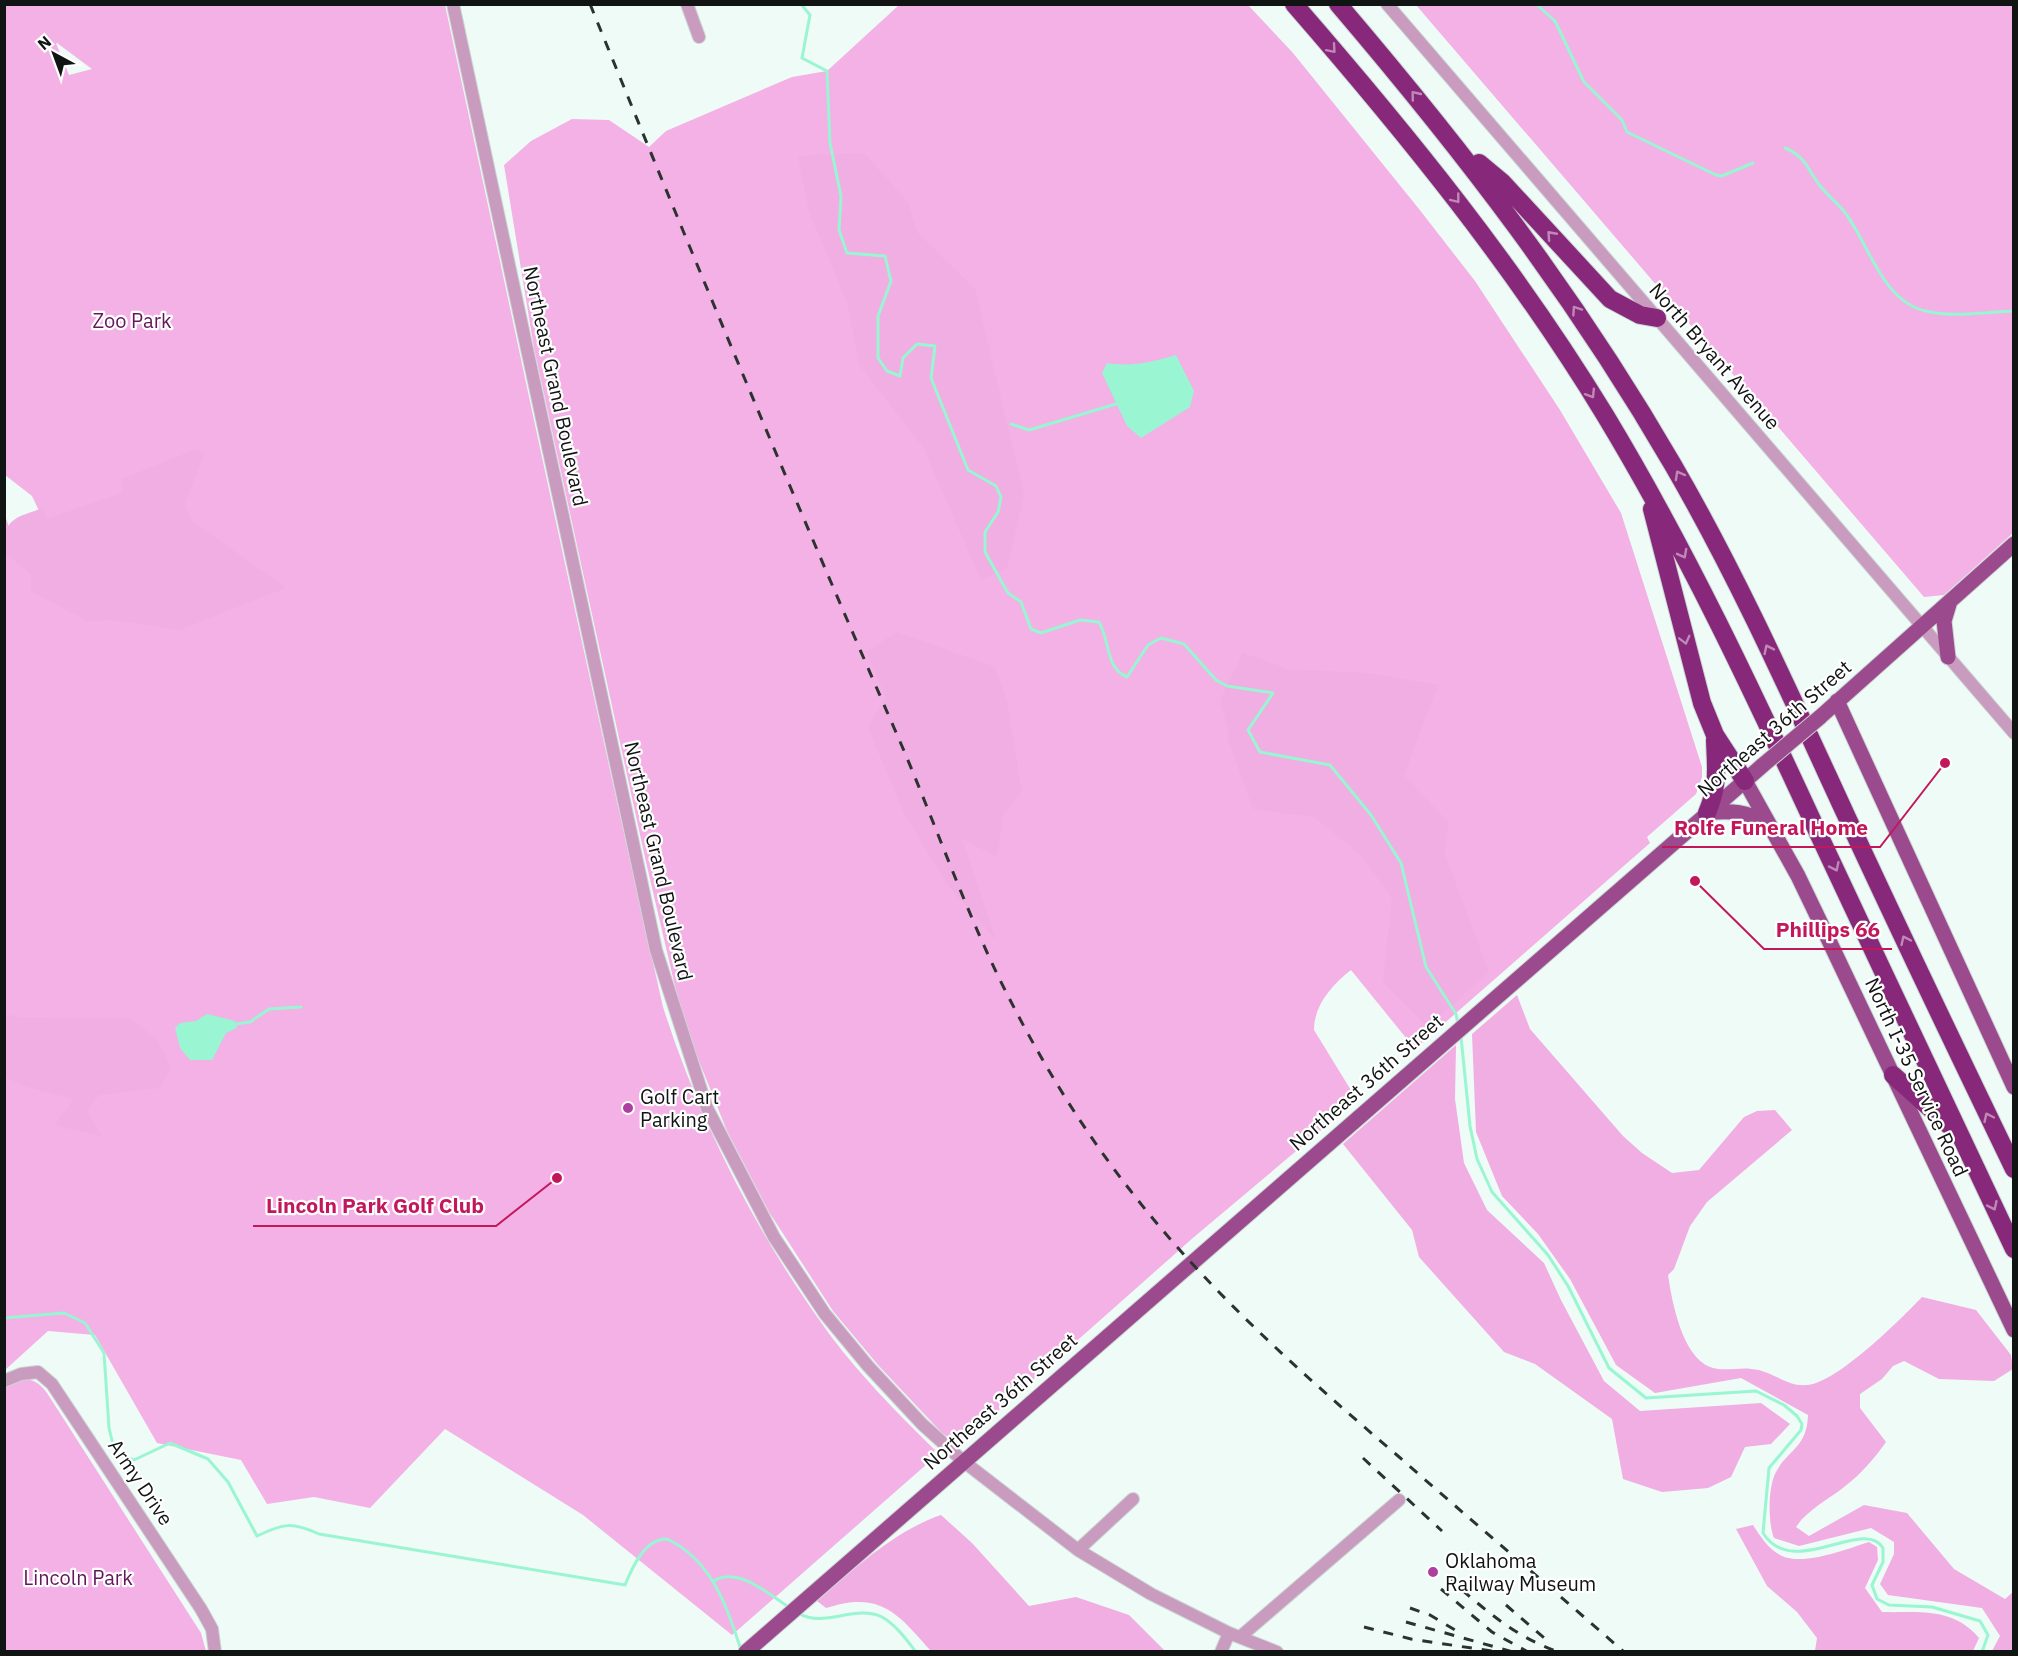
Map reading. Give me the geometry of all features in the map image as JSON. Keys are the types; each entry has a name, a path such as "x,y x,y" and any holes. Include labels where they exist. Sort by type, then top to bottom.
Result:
{"highway":[{"path":"1294,4 1402,131 1507,267 1563,348 1646,484 1684,554 1766,720 2013,1249"},
{"path":"1338,4 1452,140 1531,243 1588,327 1669,458 1702,518 1793,701 2013,1169"},
{"path":"1452,140 1503,183 1610,299 1640,315 1657,318"},
{"path":"1646,484 1693,671 1715,735 1745,781"},
{"path":"1707,813 1716,790 1718,773 1715,735"},
{"path":"1893,1075 1959,1134"}],"main road":[{"name":"Northeast 36th Street","path":"746,1652 1838,701 2013,544"},
{"path":"1948,657 1944,621 1951,600"},
{"path":"1838,701 2013,1087"},
{"name":"North I-35 Service Road","path":"1745,781 1798,876 2013,1330"},
{"path":"1707,813 1733,810 1746,812 1768,823"}],"street":[{"name":"Northeast Grand Boulevard","path":"453,4 656,950 707,1108 774,1237 825,1314 868,1366 922,1424 963,1461 1078,1550 1151,1594 1235,1635 1276,1652"},
{"path":"687,4 699,37"},
{"name":"North Bryant Avenue","path":"1387,4 2013,733"},
{"name":"Army Drive","path":"4,1381 21,1374 38,1372 52,1384 201,1610 212,1629 215,1652"},
{"path":"1078,1550 1133,1498"},
{"path":"1221,1652 1235,1635 1399,1500"}],"green space":[{"name":"Zoo Park","path":"5,5 445,5 663,1007 677,1049 731,1174 752,1214 799,1291 850,1360 935,1450 927,1464 732,1635 583,1515 445,1429 370,1508 314,1497 267,1504 241,1460 157,1443 95,1335 48,1331 5,1370 4,513 19,554 41,515 32,496 5,475","holes":["57,43 92,69 69,75"]},
{"path":"899,5 1248,5 1293,53 1475,281 1560,410 1621,513 1702,767 1702,777 1696,794 1647,837 1650,843 1415,1049 1351,970 1344,976 1325,996 1317,1012 1314,1030 1357,1100 1194,1237 982,1425 957,1442 943,1434 878,1365 833,1311 769,1212 727,1131 691,1041 678,999 646,862 534,348 504,165 531,141 572,119 609,120 649,147 666,131 792,77 827,71"},
{"path":"1416,5 2013,5 2013,533 1944,595 1924,597"},
{"name":"Lincoln Park","path":"20,1379 35,1382 47,1393 201,1633 206,1651 5,1651 4,1386"}],"shaded area":[{"path":"864,153 908,202 917,232 975,289 1024,495 1007,568 981,580 923,447 859,365 847,302 808,209 798,156"},
{"path":"1176,355 1194,391 1190,407 1141,438 1127,426 1102,373 1107,363 1142,363"},
{"path":"194,450 204,454 185,503 192,521 286,588 179,630 113,620 88,621 31,592 31,574 5,553 6,533 12,522 43,508 46,519 122,493 122,479"},
{"path":"897,632 995,667 1007,701 1022,792 1004,813 997,857 962,839 996,940 946,883 903,811 868,727 886,697 866,652"},
{"path":"1243,653 1288,669 1366,673 1438,685 1404,775 1449,823 1444,852 1489,972 1428,1027 1383,982 1392,899 1362,856 1314,817 1253,809 1228,739 1229,731 1220,701"},
{"path":"1517,995 1530,1029 1623,1136 1642,1153 1672,1173 1699,1170 1744,1117 1757,1111 1775,1110 1792,1130 1707,1202 1690,1226 1674,1269 1668,1275 1680,1327 1692,1352 1700,1361 1714,1368 1759,1370 1799,1385 1820,1382 1835,1374 1868,1349 1922,1297 1976,1310 2011,1355 2013,1369 1994,1381 1939,1379 1904,1361 1893,1366 1882,1379 1860,1394 1860,1408 1886,1442 1856,1477 1812,1510 1796,1527 1809,1536 1864,1505 1907,1513 1954,1569 2005,1599 2013,1592 2013,1651 1992,1651 2000,1636 1982,1608 1888,1595 1880,1584 1894,1554 1894,1542 1871,1528 1799,1546 1774,1538 1770,1506 1773,1480 1780,1466 1804,1435 1808,1415 1741,1378 1655,1393 1616,1365 1570,1279 1538,1234 1502,1196 1476,1132 1472,1034"},
{"path":"4,1014 25,1018 132,1019 158,1041 172,1069 159,1088 99,1095 87,1110 101,1136 54,1125 74,1099 24,1086 5,1077"},
{"path":"207,1014 235,1021 237,1028 226,1033 212,1060 190,1060 180,1048 175,1028 180,1023 196,1021"},
{"path":"1456,1045 1455,1099 1464,1163 1487,1210 1544,1263 1604,1381 1640,1411 1761,1403 1790,1424 1771,1444 1745,1447 1731,1477 1708,1488 1662,1492 1623,1479 1612,1419 1535,1364 1504,1352 1419,1257 1412,1230 1343,1144"},
{"path":"941,1515 972,1543 1029,1606 1076,1597 1129,1615 1165,1651 931,1651 898,1616 887,1609 861,1602 826,1608 817,1601 891,1541"},
{"path":"1753,1525 1773,1550 1791,1559 1813,1558 1869,1542 1877,1547 1878,1560 1865,1588 1882,1612 1922,1612 1947,1616 1969,1628 1979,1638 1973,1651 1815,1651 1817,1638 1797,1612 1767,1586 1736,1529"}],"waterway":[{"path":"801,4 810,15 802,58 827,71 830,143 841,196 839,230 847,253 885,256 891,281 878,316 878,358 887,371 900,376 903,358 917,344 935,346 931,378 968,470 996,486 1001,497 998,512 985,532 985,552 1008,593 1021,602 1031,629 1041,633 1080,620 1099,622 1111,660 1120,673 1127,677 1148,645 1161,638 1184,644 1216,680 1227,686 1273,693 1248,730 1260,752 1330,765 1371,815 1401,863 1426,967 1456,1014 1458,1024"},
{"path":"1536,4 1555,21 1584,82 1622,120 1627,132 1716,175 1722,176 1753,163"},
{"path":"1785,148 1802,160 1821,187 1843,210 1888,285 1911,306 1947,314 2013,311"},
{"path":"1011,424 1029,430 1116,404"},
{"path":"236,1024 250,1022 269,1009 301,1007"},
{"path":"1461,1037 1470,1126 1477,1159 1492,1192 1548,1255 1568,1286 1609,1368 1646,1398 1756,1391 1784,1405 1797,1416 1802,1424 1801,1430 1769,1468 1763,1533 1776,1546 1792,1551 1809,1550 1860,1539 1874,1540 1883,1548 1883,1562 1872,1585 1877,1599 1889,1605 1932,1607 1980,1621 1988,1635 1982,1652"},
{"path":"4,1318 64,1313 85,1323 104,1353 109,1428 115,1453 134,1460 170,1443 208,1459 228,1482 257,1536 281,1526 295,1526 319,1534 625,1585 640,1555 652,1543 667,1539 696,1559 716,1586 741,1650"},
{"path":"714,1581 723,1577 743,1580 754,1584 790,1608"},
{"path":"798,1613 819,1619 861,1613 882,1617 905,1637 916,1652"}],"railway":[{"path":"590,4 740,368 908,761 971,917 1013,1006 1059,1088 1093,1140 1130,1190 1223,1297 1326,1394 1624,1652"},
{"path":"1363,1458 1442,1531"},
{"path":"1447,1577 1513,1630 1559,1652"},
{"path":"1441,1589 1492,1632 1528,1652"},
{"path":"1506,1605 1550,1643"},
{"path":"1410,1608 1430,1615 1460,1633"},
{"path":"1406,1622 1513,1652"},
{"path":"1364,1627 1411,1639 1498,1652"}],"place":[{"name":"Rolfe Funeral Home","path":"1945,763"},
{"name":"Phillips 66","path":"1695,881"},
{"name":"Golf Cart Parking","path":"628,1108"},
{"name":"Lincoln Park Golf Club","path":"557,1178"},
{"name":"Oklahoma Railway Museum","path":"1433,1572"}]}
